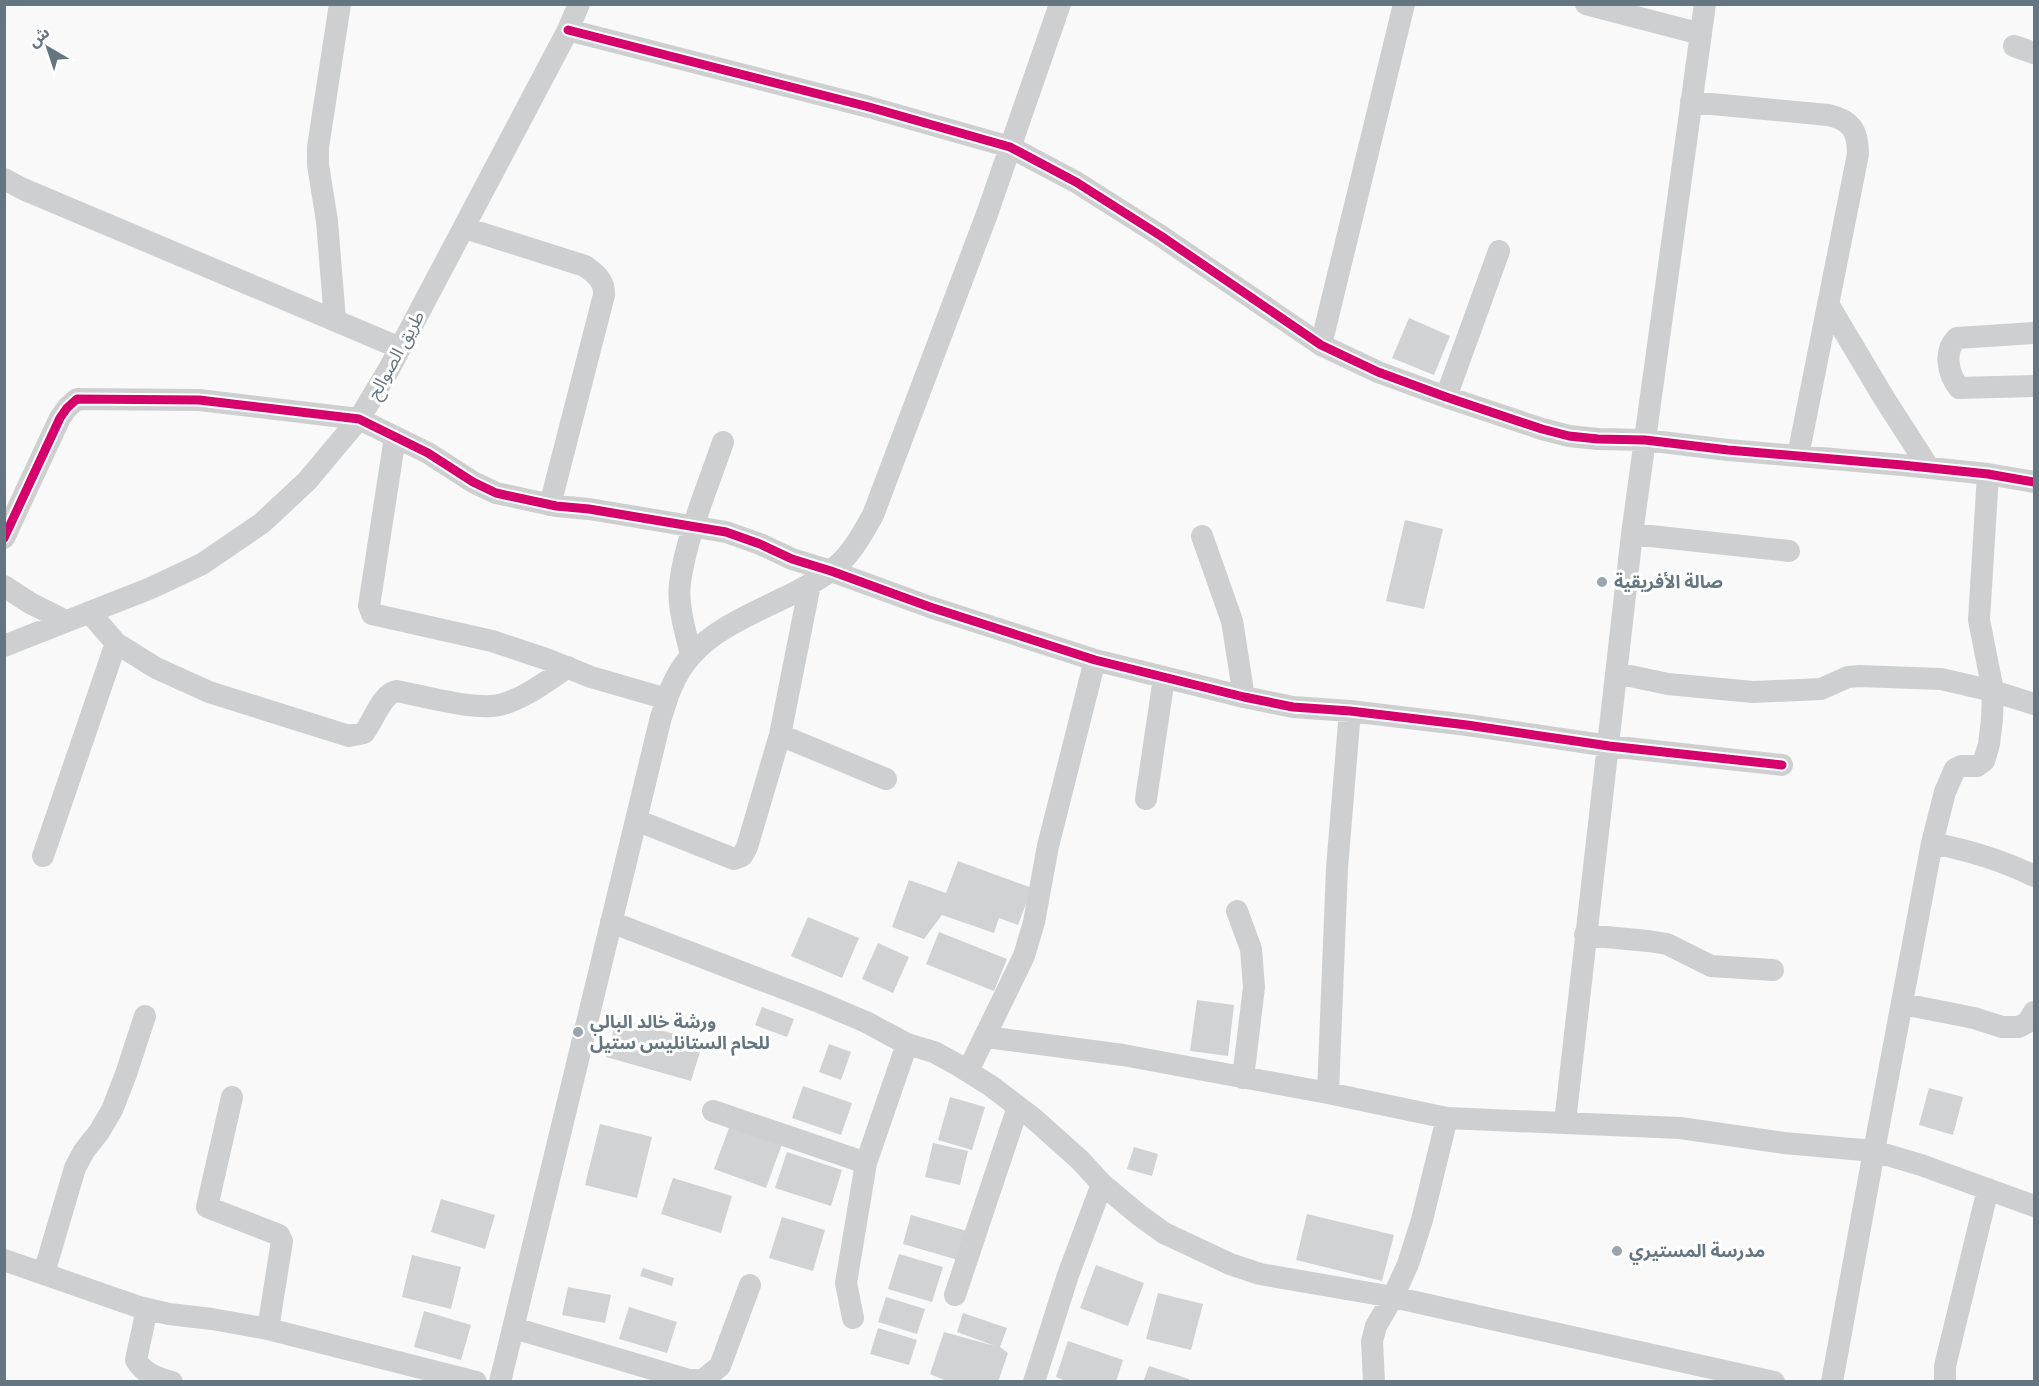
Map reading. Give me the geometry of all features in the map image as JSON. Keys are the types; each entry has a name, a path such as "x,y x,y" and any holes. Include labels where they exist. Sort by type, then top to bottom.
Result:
{"street":[{"path":"335,320 318,147 340,4"},
{"name":"طريق الصوالح","path":"4,646 161,584 202,564 236,543 262,523 307,481 359,419 400,348 465,228 568,30 579,4"},
{"path":"500,1382 610,922 661,717 672,685 691,656 708,639 736,620 810,584 831,571 851,550 873,515 1010,147 1060,4"},
{"path":"1322,345 1404,4"},
{"path":"1586,4 1701,34"},
{"path":"1565,1122 1632,534 1705,4"},
{"path":"568,30 869,106 1010,147 1086,188 1322,345 1378,372 1446,398 1569,436 1645,440 1929,468 1988,474 2034,482"},
{"path":"1691,102 1828,115 1841,118 1855,132 1858,154 1798,456"},
{"path":"4,179 400,348"},
{"path":"465,228 585,266 604,286 604,295 550,505"},
{"path":"1446,398 1499,251"},
{"path":"1828,304 1929,468"},
{"path":"2034,333 1957,338 1950,345 1948,353 1951,376 1959,388 2034,386"},
{"path":"4,538 60,418 77,399 199,400 359,419 435,457 480,486 496,493 550,505 589,509 726,532 792,559 930,607 1095,660 1244,698 1293,707 1350,711 1609,746 1782,765"},
{"path":"395,437 370,611 380,616 492,641 591,677 668,699"},
{"path":"691,656 680,602 680,583 693,527 723,442"},
{"path":"1832,1382 1932,843 1951,776 1961,766 1977,766 1983,761 1989,744 1993,690 1979,620 1988,474"},
{"path":"1632,534 1789,550"},
{"path":"1203,536 1232,621 1244,698"},
{"path":"636,820 734,859 742,856 747,847 780,735 810,584"},
{"path":"4,586 30,603 66,621"},
{"path":"89,612 116,643 156,668 209,692 349,735 364,733 373,721 385,696 390,692 397,691 475,706 501,705 520,698 568,667"},
{"path":"43,856 116,643"},
{"path":"968,1071 1024,956 1034,922 1048,846 1095,660"},
{"path":"1616,673 1668,684 1754,692 1821,689 1848,677 1860,676 1941,679 1993,690 2034,704"},
{"path":"1146,799 1164,678"},
{"path":"1328,1093 1337,868 1350,711"},
{"path":"780,735 886,779"},
{"path":"1932,843 1972,852 2012,865 2034,876"},
{"path":"1237,910 1251,950 1254,987 1243,1078"},
{"path":"610,922 819,1002 866,1022 907,1044 934,1052 968,1071 1033,1118 1080,1160 1102,1184 1164,1233 1230,1264 1260,1274 1393,1297 1684,1372 1774,1382"},
{"path":"1585,935 1648,940 1666,944 1712,966 1773,970"},
{"path":"1903,1004 1974,1018 2002,1027 2019,1027 2028,1022 2034,1012"},
{"path":"44,1273 75,1168 111,1110 126,1074 145,1016"},
{"path":"986,1037 1123,1055 1328,1093 1447,1118 1680,1128 1784,1143 1874,1152 1920,1165 2034,1206"},
{"path":"853,1318 846,1283 866,1163 907,1044"},
{"path":"232,1097 207,1207 279,1235 282,1241 268,1329"},
{"path":"955,1295 1018,1107"},
{"path":"713,1111 866,1163"},
{"path":"1374,1382 1372,1341 1376,1326 1393,1297 1408,1264 1422,1220 1447,1118"},
{"path":"1034,1382 1068,1275 1102,1184"},
{"path":"1945,1382 1945,1366 1988,1189"},
{"path":"4,1260 147,1309 268,1329 419,1374 476,1382"},
{"path":"514,1328 689,1380 703,1380 720,1366 750,1285"},
{"path":"147,1309 136,1360 140,1367 155,1377 172,1382"}],"building":[{"path":"1409,318 1450,336 1434,375 1392,358"},
{"path":"1405,520 1443,529 1424,609 1386,601"},
{"path":"958,861 1032,888 1018,925 999,918 994,933 942,915 924,939 892,927 909,880 946,893"},
{"path":"808,917 859,938 842,978 791,956"},
{"path":"939,932 1007,959 994,991 926,964"},
{"path":"878,943 909,957 893,993 862,979"},
{"path":"1197,1000 1234,1005 1228,1056 1190,1051"},
{"path":"762,1007 794,1019 787,1037 755,1025"},
{"path":"617,1018 703,1042 691,1081 606,1057"},
{"path":"829,1044 851,1052 841,1080 819,1072"},
{"path":"803,1086 852,1103 841,1135 792,1118"},
{"path":"1929,1088 1963,1097 1953,1135 1919,1125"},
{"path":"950,1097 985,1107 972,1150 938,1140"},
{"path":"600,1124 652,1137 637,1198 585,1185"},
{"path":"730,1125 782,1144 766,1188 714,1169"},
{"path":"933,1143 968,1151 960,1185 925,1177"},
{"path":"1134,1147 1158,1154 1152,1176 1127,1169"},
{"path":"787,1152 842,1170 831,1206 775,1188"},
{"path":"673,1178 732,1196 721,1233 661,1214"},
{"path":"441,1199 495,1215 485,1249 431,1232"},
{"path":"1307,1214 1394,1235 1382,1281 1296,1260"},
{"path":"911,1215 967,1231 958,1260 903,1244"},
{"path":"782,1217 825,1230 813,1271 769,1258"},
{"path":"899,1254 943,1267 932,1302 888,1289"},
{"path":"412,1255 461,1267 451,1309 402,1297"},
{"path":"1096,1265 1144,1283 1128,1326 1080,1308"},
{"path":"643,1268 674,1278 672,1286 640,1276"},
{"path":"568,1287 611,1295 605,1323 562,1315"},
{"path":"1158,1293 1203,1304 1191,1350 1146,1339"},
{"path":"886,1297 925,1309 917,1334 878,1322"},
{"path":"629,1307 677,1322 667,1353 619,1339"},
{"path":"424,1311 471,1325 461,1360 414,1347"},
{"path":"963,1313 1007,1328 1000,1347 1008,1353 998,1382 949,1382 930,1374 944,1332 995,1346 957,1332"},
{"path":"878,1328 917,1340 909,1365 870,1354"},
{"path":"1068,1341 1123,1360 1116,1382 1068,1382 1056,1377"},
{"path":"1149,1366 1189,1379 1189,1382 1143,1382"}],"cycle path":[{"path":"568,30 869,107 1010,147 1076,182 1161,236 1321,345 1378,372 1542,429 1569,436 1645,440 1728,450 1902,465 1988,474 2034,482"},
{"path":"4,538 60,418 77,399 199,400 359,419 428,453 473,482 496,493 556,506 589,509 726,532 792,559 930,607 1095,660 1244,697 1293,707 1350,711 1609,746 1782,765"}],"place":[{"name":"صالة الأفريقية","path":"1602,582"},
{"name":"ورشة خالد البالي للحام الستانليس ستيل","path":"578,1032"},
{"name":"مدرسة المستيري","path":"1617,1251"}]}
